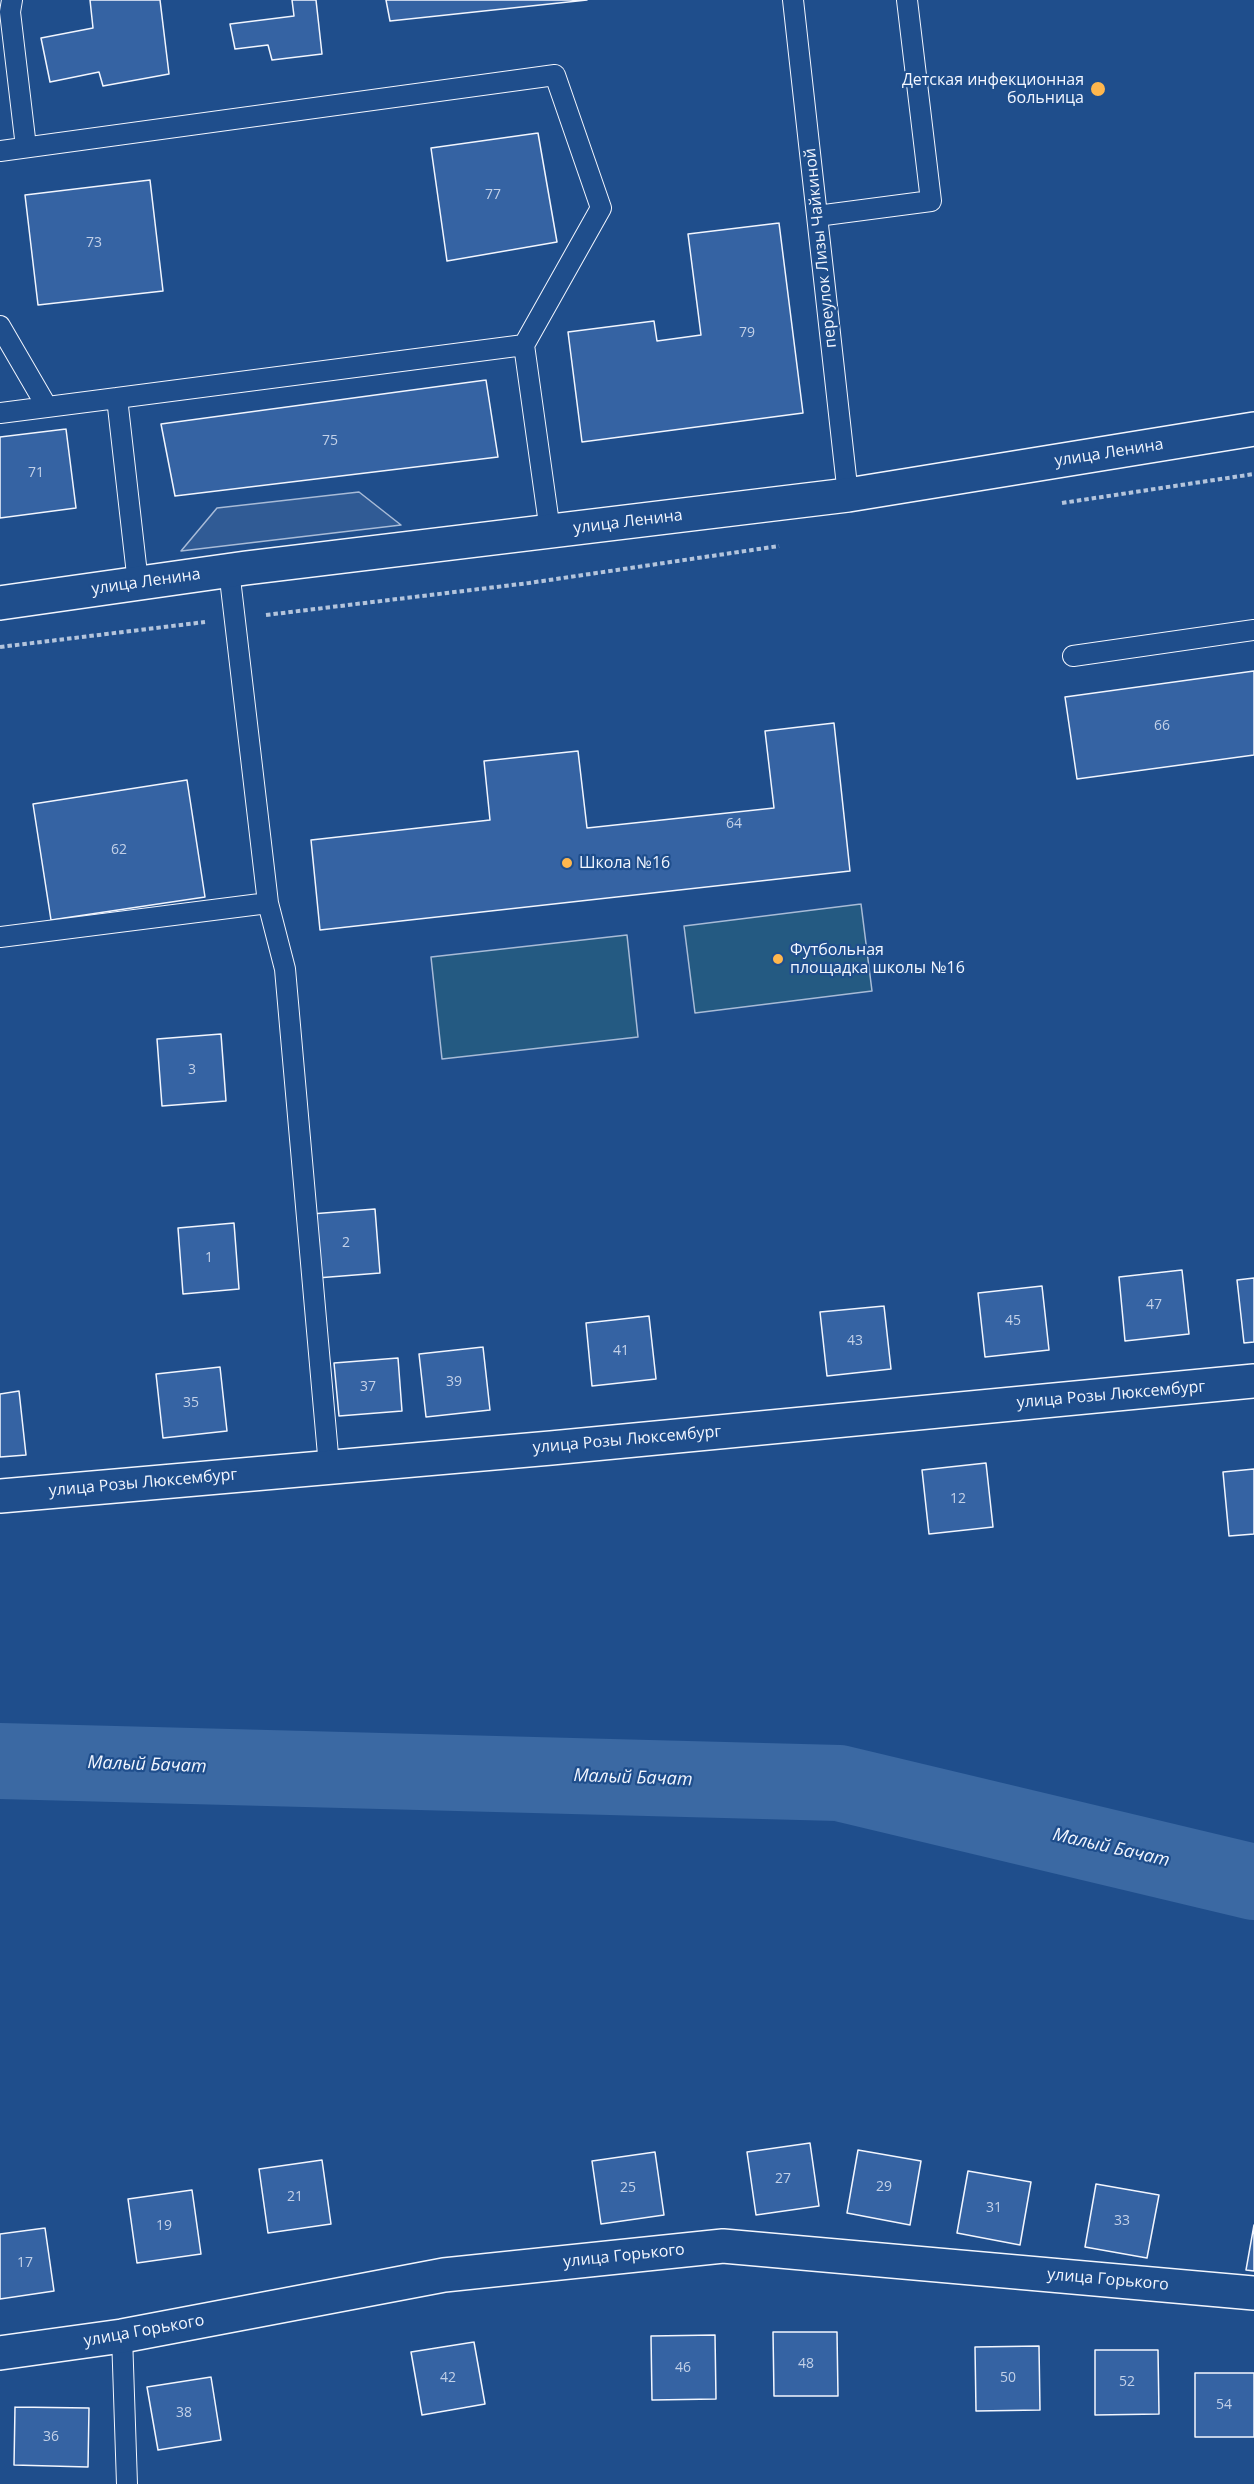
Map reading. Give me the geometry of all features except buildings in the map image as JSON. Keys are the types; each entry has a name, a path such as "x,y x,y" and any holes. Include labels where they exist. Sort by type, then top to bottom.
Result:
{"street":[{"name":"улица Ленина","path":"0,603 229,570 848,495 1254,429"},
{"name":"улица Розы Люксембург","path":"0,1496 551,1448 1254,1382"},
{"name":"улица Горького","path":"0,2353 122,2336 444,2275 723,2246 1254,2293"}],"lane":[{"path":"12,0 10,12 27,147"},
{"name":"переулок Лизы Чайкиной","path":"793,0 848,495"},
{"path":"818,216 932,201 907,0"},
{"path":"0,151 555,75 601,208 524,345 550,531"},
{"path":"0,326 47,407"},
{"path":"0,413 524,345"},
{"path":"117,398 138,583"},
{"path":"229,570 268,903 285,969 328,1466"},
{"path":"1073,656 1254,630"},
{"path":"0,937 268,903"},
{"path":"122,2336 127,2484"}],"path":[{"path":"1055,504 1254,474"},
{"path":"0,647 529,584 786,544"}],"shaded area":[{"path":"359,492 401,525 181,551 217,508"},
{"name":"Футбольная площадка школы №16","path":"861,904 872,991 695,1013 684,926"},
{"path":"627,935 638,1037 442,1059 431,957"}],"waterway":[{"name":"Малый Бачат","path":"0,1761 839,1783 1254,1882"}],"place":[{"name":"Детская инфекционная больница","path":"1098,89"},
{"name":"Школа №16","path":"567,863"},
{"name":"Футбольная площадка школы №16","path":"778,959"}]}
